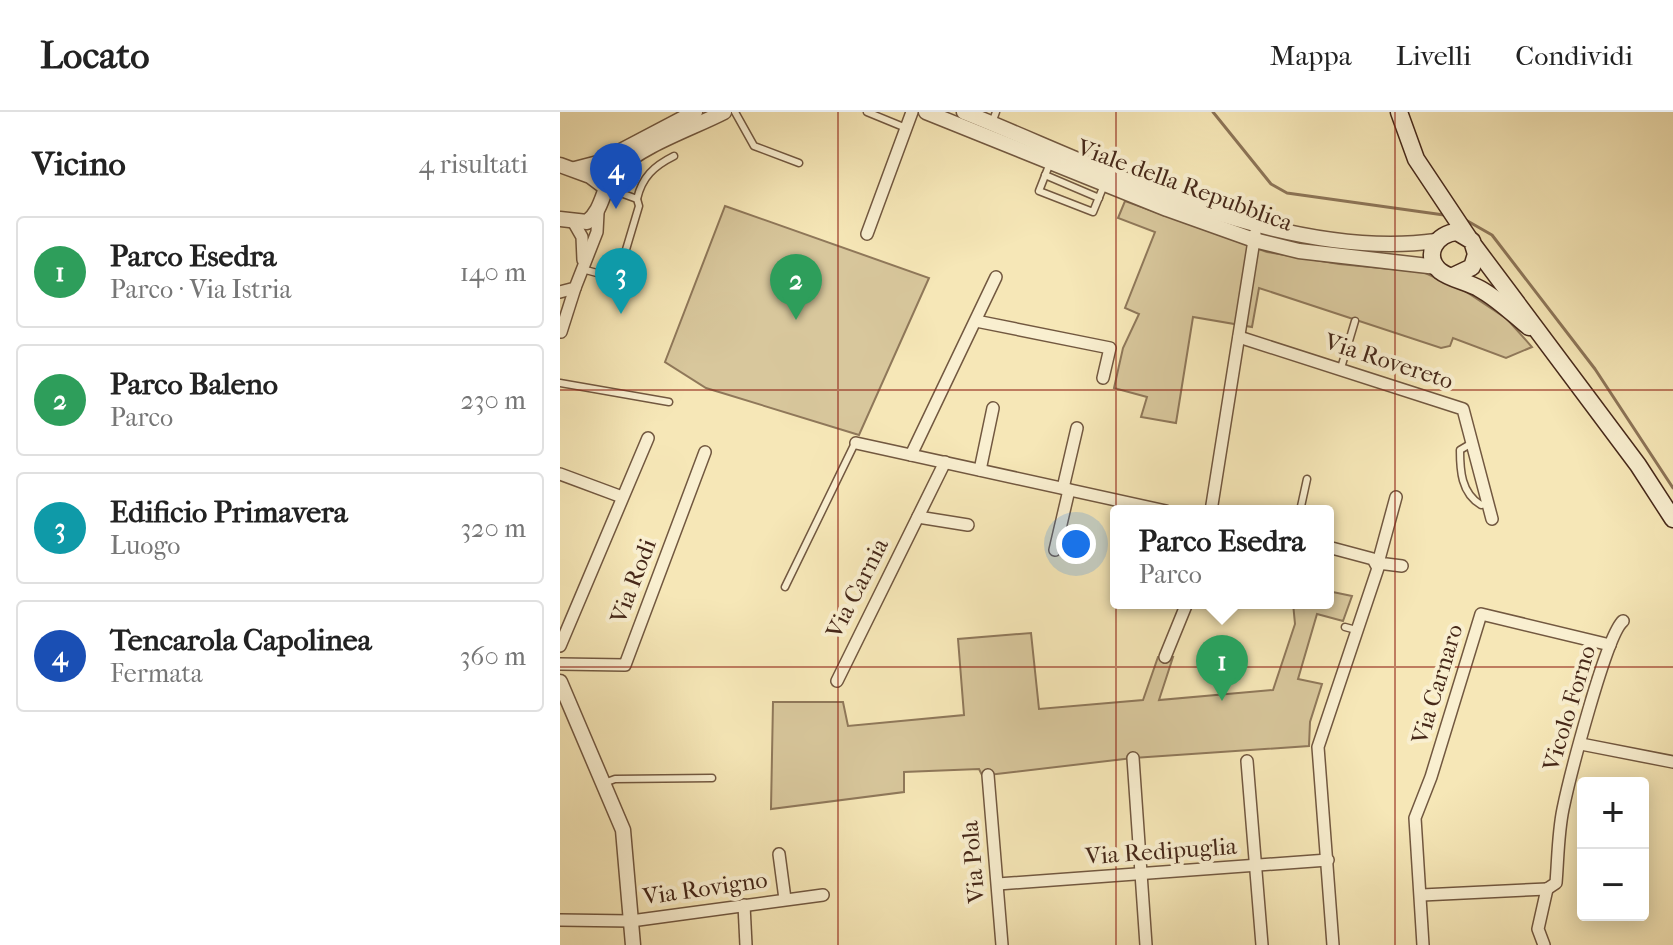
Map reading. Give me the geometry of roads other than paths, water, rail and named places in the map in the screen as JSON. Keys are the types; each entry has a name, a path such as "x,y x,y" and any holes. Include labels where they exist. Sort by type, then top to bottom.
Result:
{"main road":[{"name":"Viale della Repubblica","path":"1399,112 1416,159 1447,212 1638,465 1673,519"},
{"name":"Viale della Repubblica","path":"1447,212 1432,254 1437,267 1491,295 1541,337"},
{"name":"Viale della Repubblica","path":"1438,240 1457,232 1472,242"},
{"path":"1453,276 1472,267 1472,242"}],"street":[{"path":"575,169 598,163 695,112"},
{"path":"561,332 597,232 598,213 606,188 617,170 634,157 724,112"},
{"path":"867,234 912,112"},
{"name":"Viale della Repubblica","path":"926,112 1105,184 1256,233 1299,251 1437,267"},
{"name":"Viale della Repubblica","path":"964,112 994,118 1051,162"},
{"path":"560,165 575,169 606,188"},
{"path":"567,221 587,222 598,213"},
{"path":"567,221 582,237 583,266"},
{"path":"1212,505 1256,233"},
{"name":"Viale della Repubblica","path":"1256,233 1397,246 1438,240"},
{"path":"911,455 996,277"},
{"path":"560,292 575,288"},
{"path":"976,321 1110,348 1103,378"},
{"name":"Via Rovereto","path":"1239,337 1463,409 1492,519"},
{"path":"980,470 993,408"},
{"path":"1055,550 1077,428"},
{"path":"560,646 648,438"},
{"path":"856,443 1139,505"},
{"name":"Via Rodi","path":"560,664 625,665 705,452"},
{"name":"Via Carnia","path":"837,681 945,462"},
{"path":"560,474 622,497"},
{"path":"1333,945 1318,747 1332,684 1350,628 1378,566 1396,497"},
{"path":"918,517 968,525"},
{"path":"1334,549 1373,559 1378,566"},
{"path":"1378,566 1402,566"},
{"path":"1165,657 1185,609"},
{"name":"Via Carnaro","path":"1423,945 1415,818 1431,777 1481,614 1610,645"},
{"name":"Vicolo Forno","path":"1544,945 1538,929 1547,889 1556,883 1562,813 1610,645 1623,621"},
{"path":"562,692 623,830 633,945"},
{"path":"1581,744 1673,762"},
{"path":"1133,758 1146,945"},
{"path":"1247,761 1262,945"},
{"name":"Via Pola","path":"988,775 1002,945"},
{"name":"Via Rovigno","path":"779,854 785,899"},
{"name":"Via Redipuglia","path":"998,884 1328,860"},
{"path":"1422,895 1547,889"},
{"name":"Via Rovigno","path":"560,920 631,921 823,895"},
{"path":"744,905 746,945"}],"lane":[{"path":"735,112 754,146 799,163"},
{"path":"867,112 906,128"},
{"path":"583,266 612,277 619,273 639,206 637,199 646,176 656,165 674,156"},
{"path":"1051,162 1105,184 1093,212 1039,191 1051,162"},
{"path":"606,188 637,199"},
{"path":"1341,368 1355,321"},
{"path":"560,383 669,402"},
{"path":"785,587 856,443"},
{"path":"1472,443 1460,450 1460,476 1474,500 1481,505 1488,503"},
{"path":"1301,505 1307,479"},
{"path":"603,783 615,779 712,778"}],"waterway":[{"path":"1213,112 1271,184 1287,193 1444,215"},
{"path":"1464,219 1492,235 1595,369 1673,488"}],"place":[{"name":"Tencarola Capolinea","path":"616,209"},
{"name":"Edificio Primavera","path":"621,314"},
{"name":"Parco Baleno","path":"796,320"},
{"name":"Parco Esedra","path":"1222,701"}]}
